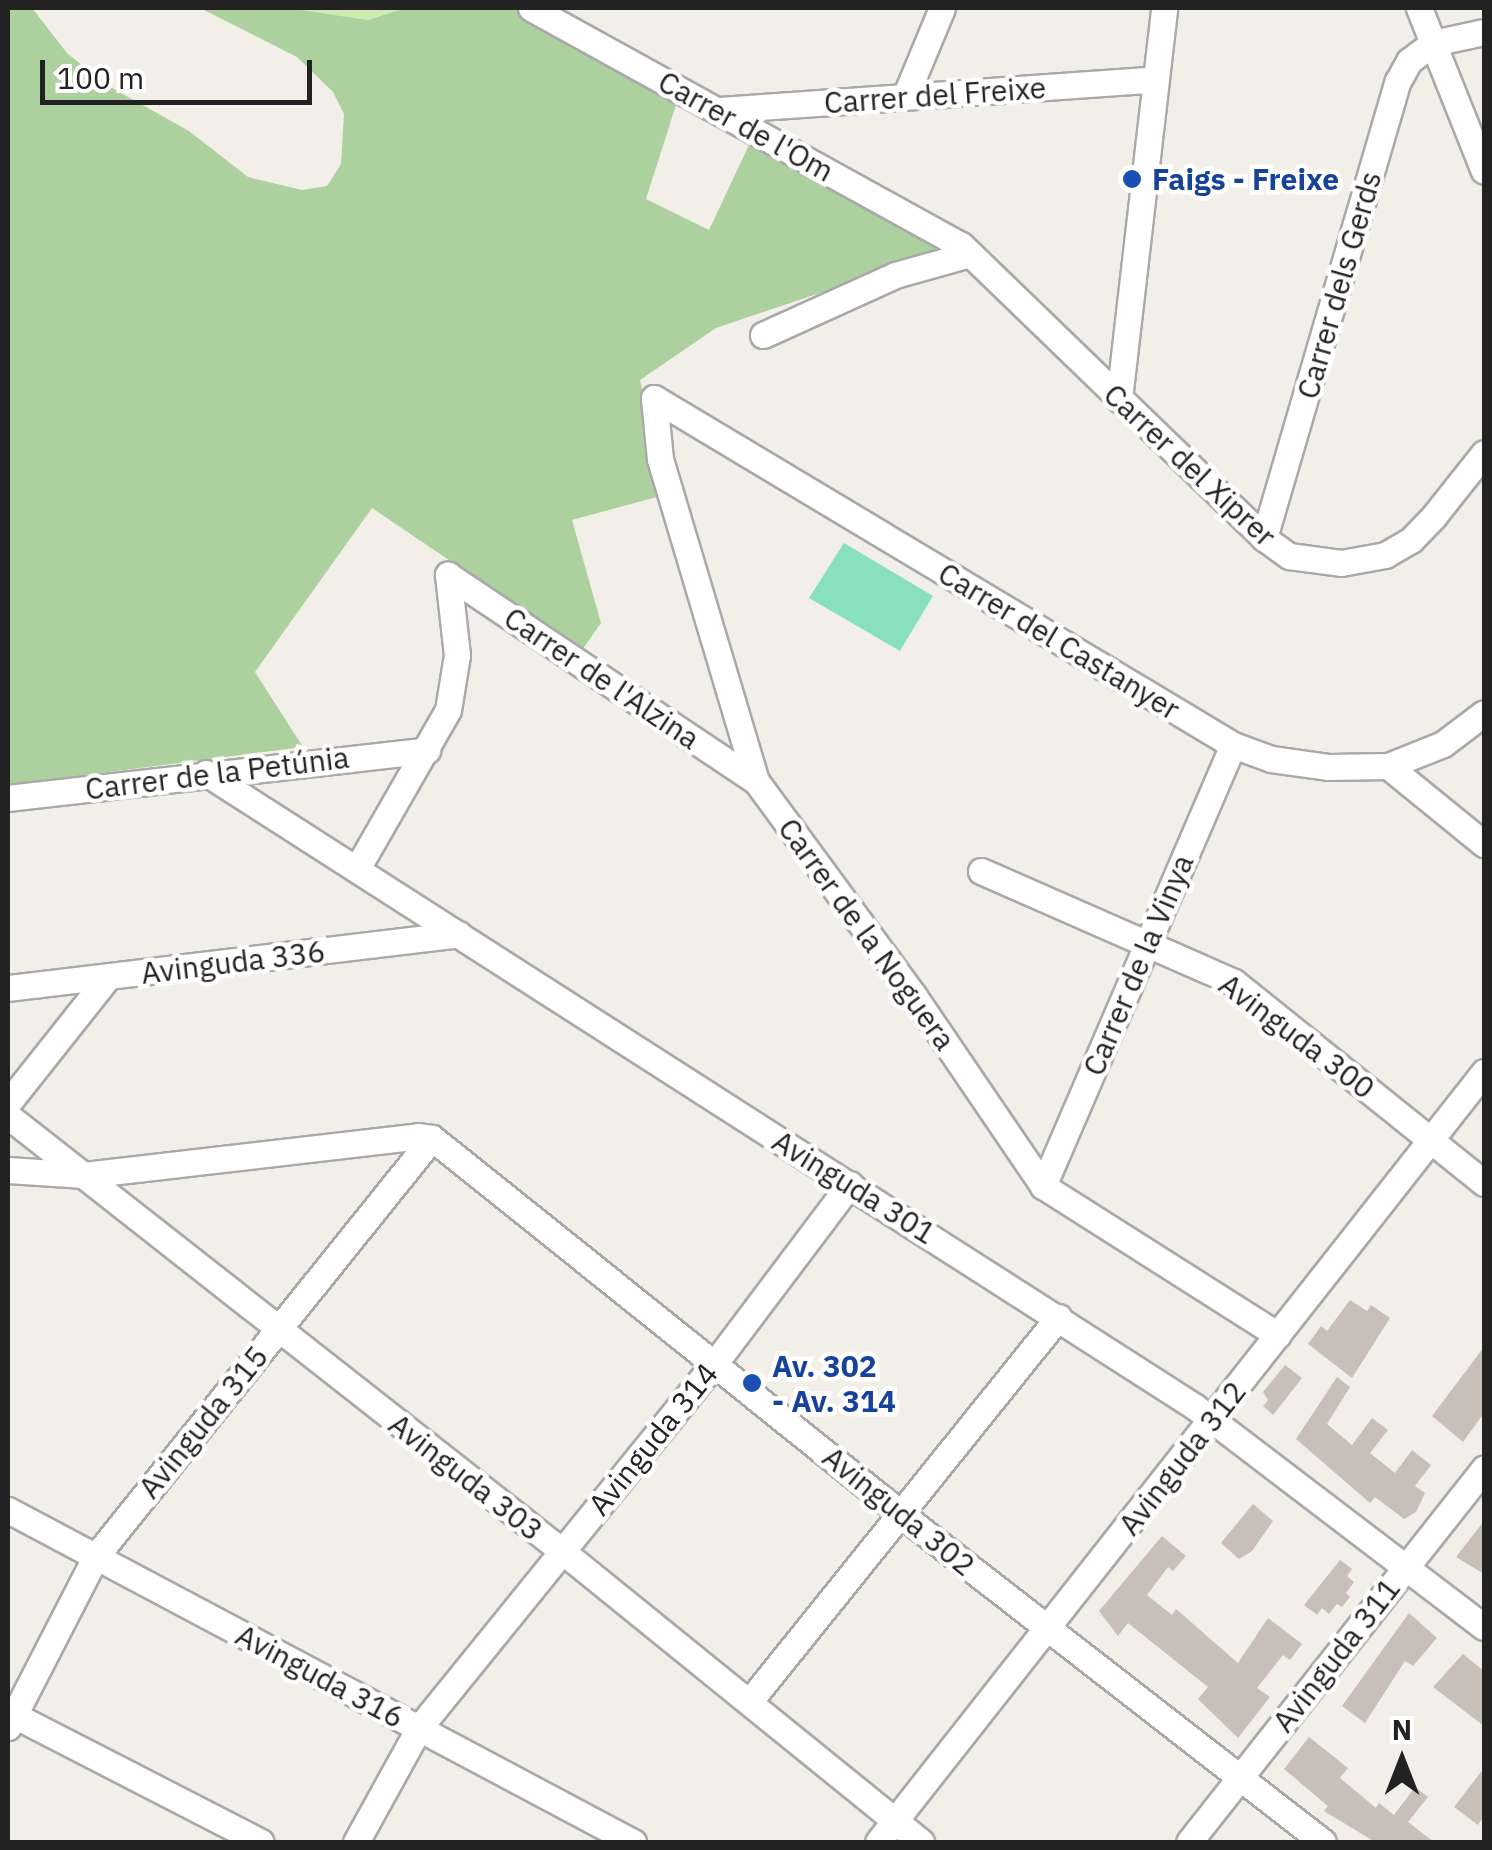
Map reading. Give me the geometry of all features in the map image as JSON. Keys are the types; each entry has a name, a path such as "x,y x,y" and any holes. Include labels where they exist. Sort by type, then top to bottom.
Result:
{"street":[{"name":"Carrer de l'Om","path":"531,8 965,250"},
{"path":"905,96 942,8"},
{"path":"1119,399 1152,80 1164,8"},
{"path":"1419,8 1484,171"},
{"path":"1432,43 1484,32"},
{"name":"Carrer dels Gerds","path":"1264,538 1398,82 1409,61 1432,43"},
{"name":"Carrer del Freixe","path":"718,110 1152,80"},
{"path":"763,335 895,275 965,250"},
{"name":"Carrer del Xiprer","path":"965,250 1264,538 1288,556 1314,562 1363,562 1384,555 1411,540 1484,452"},
{"name":"Carrer del Castanyer","path":"654,398 1234,744 1272,760 1329,767 1388,766 1443,744 1484,713"},
{"name":"Carrer de la Noguera","path":"654,398 660,459 756,781 914,996 1043,1186 1278,1335"},
{"name":"Carrer de l'Alzina","path":"427,750 448,710 458,654 448,575 756,781"},
{"name":"Carrer de la Vinya","path":"1043,1186 1234,744"},
{"path":"358,867 427,750"},
{"name":"Carrer de la Petúnia","path":"8,798 427,750"},
{"path":"1388,766 1484,844"},
{"name":"Avinguda 301","path":"206,773 1059,1316 1213,1419 1484,1627"},
{"name":"Avinguda 300","path":"981,870 1234,982 1484,1183"},
{"name":"Avinguda 336","path":"8,988 458,934"},
{"path":"8,1104 108,976"},
{"name":"Avinguda 312","path":"878,1842 1484,1072"},
{"name":"Avinguda 303","path":"8,1116 562,1551 921,1842"},
{"path":"8,1170 84,1175 419,1136 432,1138"},
{"name":"Avinguda 315","path":"10,1718 96,1556 432,1138"},
{"name":"Avinguda 302","path":"432,1138 900,1514 1323,1842"},
{"name":"Avinguda 314","path":"356,1842 419,1728 715,1363 850,1184"},
{"path":"749,1702 1059,1316"},
{"name":"Avinguda 311","path":"1189,1842 1484,1468"},
{"name":"Avinguda 316","path":"8,1510 632,1842"},
{"path":"10,1718 261,1842"}],"green space":[{"path":"8,8 32,8 67,53 105,84 189,131 248,177 302,190 327,186 341,164 344,114 333,92 297,57 200,8 288,8 368,20 405,8 513,8 677,102 646,199 709,230 749,145 931,240 936,254 716,328 640,380 664,495 572,520 601,623 582,650 372,508 255,672 303,747 8,785"},
{"path":"288,8 405,8 368,20"},
{"path":"844,543 933,596 900,651 809,598"}],"building":[{"path":"1350,1300 1367,1311 1371,1305 1390,1318 1352,1378 1308,1344 1321,1326 1327,1331"},
{"path":"1484,1347 1484,1413 1463,1442 1432,1416"},
{"path":"1285,1365 1302,1378 1273,1415 1263,1406 1268,1400 1263,1392"},
{"path":"1337,1377 1350,1387 1327,1424 1352,1445 1372,1418 1388,1430 1370,1453 1395,1473 1412,1450 1431,1465 1415,1486 1425,1493 1416,1512 1404,1519 1375,1497 1370,1503 1296,1439"},
{"path":"1253,1504 1273,1521 1252,1551 1239,1559 1221,1543"},
{"path":"1484,1521 1484,1574 1456,1557"},
{"path":"1162,1536 1186,1556 1173,1571 1168,1567 1147,1595 1172,1615 1176,1609 1238,1663 1268,1618 1302,1644 1290,1660 1283,1655 1257,1688 1270,1697 1238,1738 1198,1699 1208,1687 1128,1623 1118,1636 1099,1611"},
{"path":"1340,1560 1352,1569 1347,1576 1354,1582 1346,1593 1350,1597 1342,1607 1337,1604 1329,1614 1322,1608 1317,1615 1304,1605"},
{"path":"1409,1613 1437,1638 1413,1666 1405,1661 1365,1723 1342,1706"},
{"path":"1463,1654 1484,1671 1484,1726 1433,1687"},
{"path":"1309,1737 1348,1768 1340,1778 1376,1808 1379,1803 1394,1815 1415,1787 1428,1797 1408,1822 1434,1842 1375,1842 1324,1811 1328,1806 1284,1769"},
{"path":"1484,1768 1484,1816 1478,1825 1454,1807"}],"place":[{"name":"Faigs - Freixe","path":"1132,179"},
{"name":"Av. 302 - Av. 314","path":"752,1383"}]}
